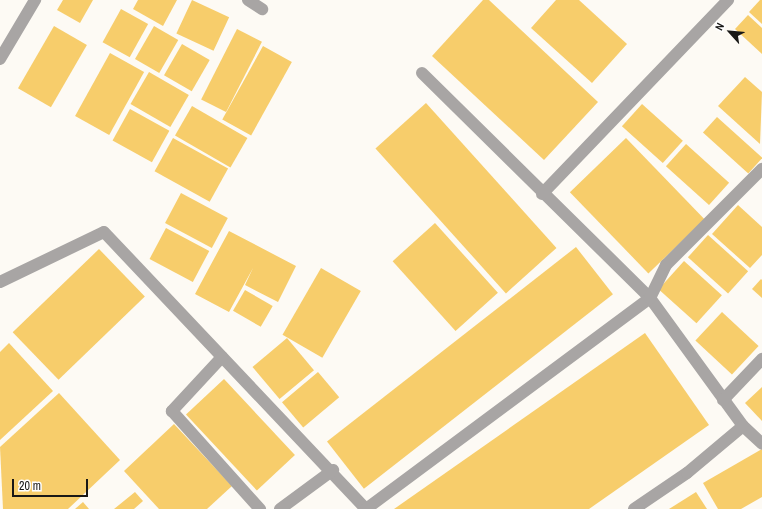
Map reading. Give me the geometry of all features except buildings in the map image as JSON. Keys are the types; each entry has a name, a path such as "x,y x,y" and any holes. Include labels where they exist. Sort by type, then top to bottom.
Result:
{"street":[{"path":"0,59 34,0"},
{"path":"248,0 262,9"},
{"path":"542,194 728,0"},
{"path":"422,73 542,194 650,298 723,400 743,426 762,444"},
{"path":"0,282 104,232 222,357 333,470 366,509 650,298 666,265 762,169"},
{"path":"222,357 172,411 260,509"},
{"path":"723,400 762,359"},
{"path":"634,509 687,473 743,426"},
{"path":"280,509 333,470"}]}
